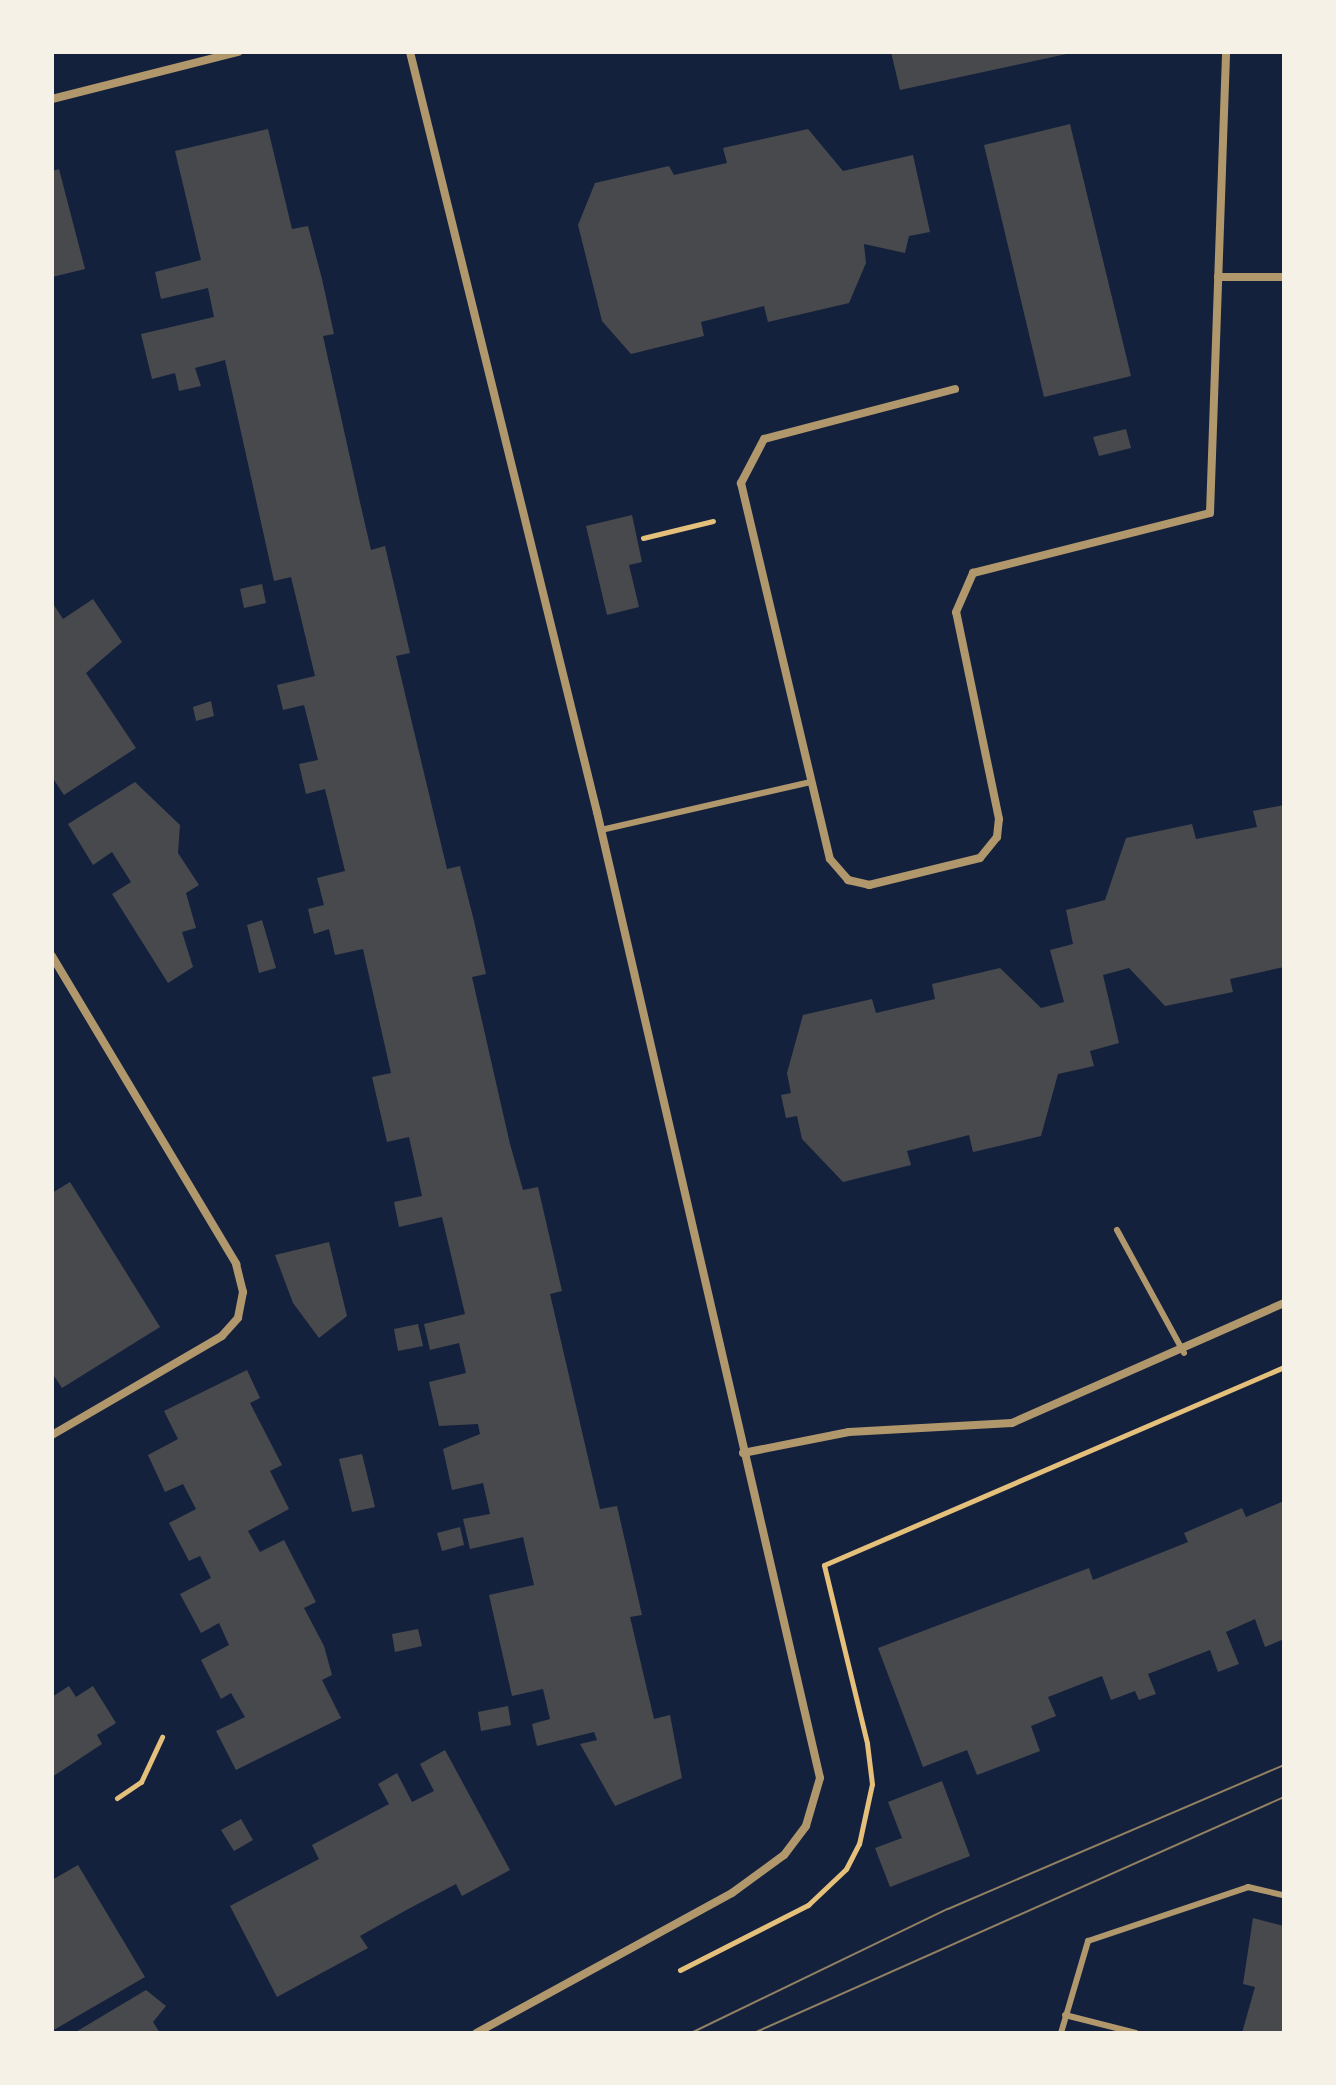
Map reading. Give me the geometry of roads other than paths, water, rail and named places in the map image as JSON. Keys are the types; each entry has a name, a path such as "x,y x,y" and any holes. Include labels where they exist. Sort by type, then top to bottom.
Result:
{"street":[{"path":"52,99 238,52"},
{"path":"410,52 601,830 820,1778 806,1826 784,1855 732,1893 476,2033"},
{"path":"955,389 764,439 744,467 748,513 830,859 848,880 869,885 990,851 999,819 956,612 965,583 973,573 1210,513 1226,52"},
{"path":"1218,277 1284,277"},
{"path":"52,956 236,1264 243,1292 238,1318 222,1336 52,1435"},
{"path":"743,1453 849,1432 1012,1423 1184,1353 1284,1303"}],"lane":[{"path":"601,830 810,782"},
{"path":"1117,1230 1184,1353"},
{"path":"1061,2033 1078,1961 1088,1941 1248,1887 1284,1895"},
{"path":"1065,2015 1136,2033"}],"tram line":[{"path":"691,2033 948,1909 1284,1765"},
{"path":"754,2033 1284,1797"}]}
